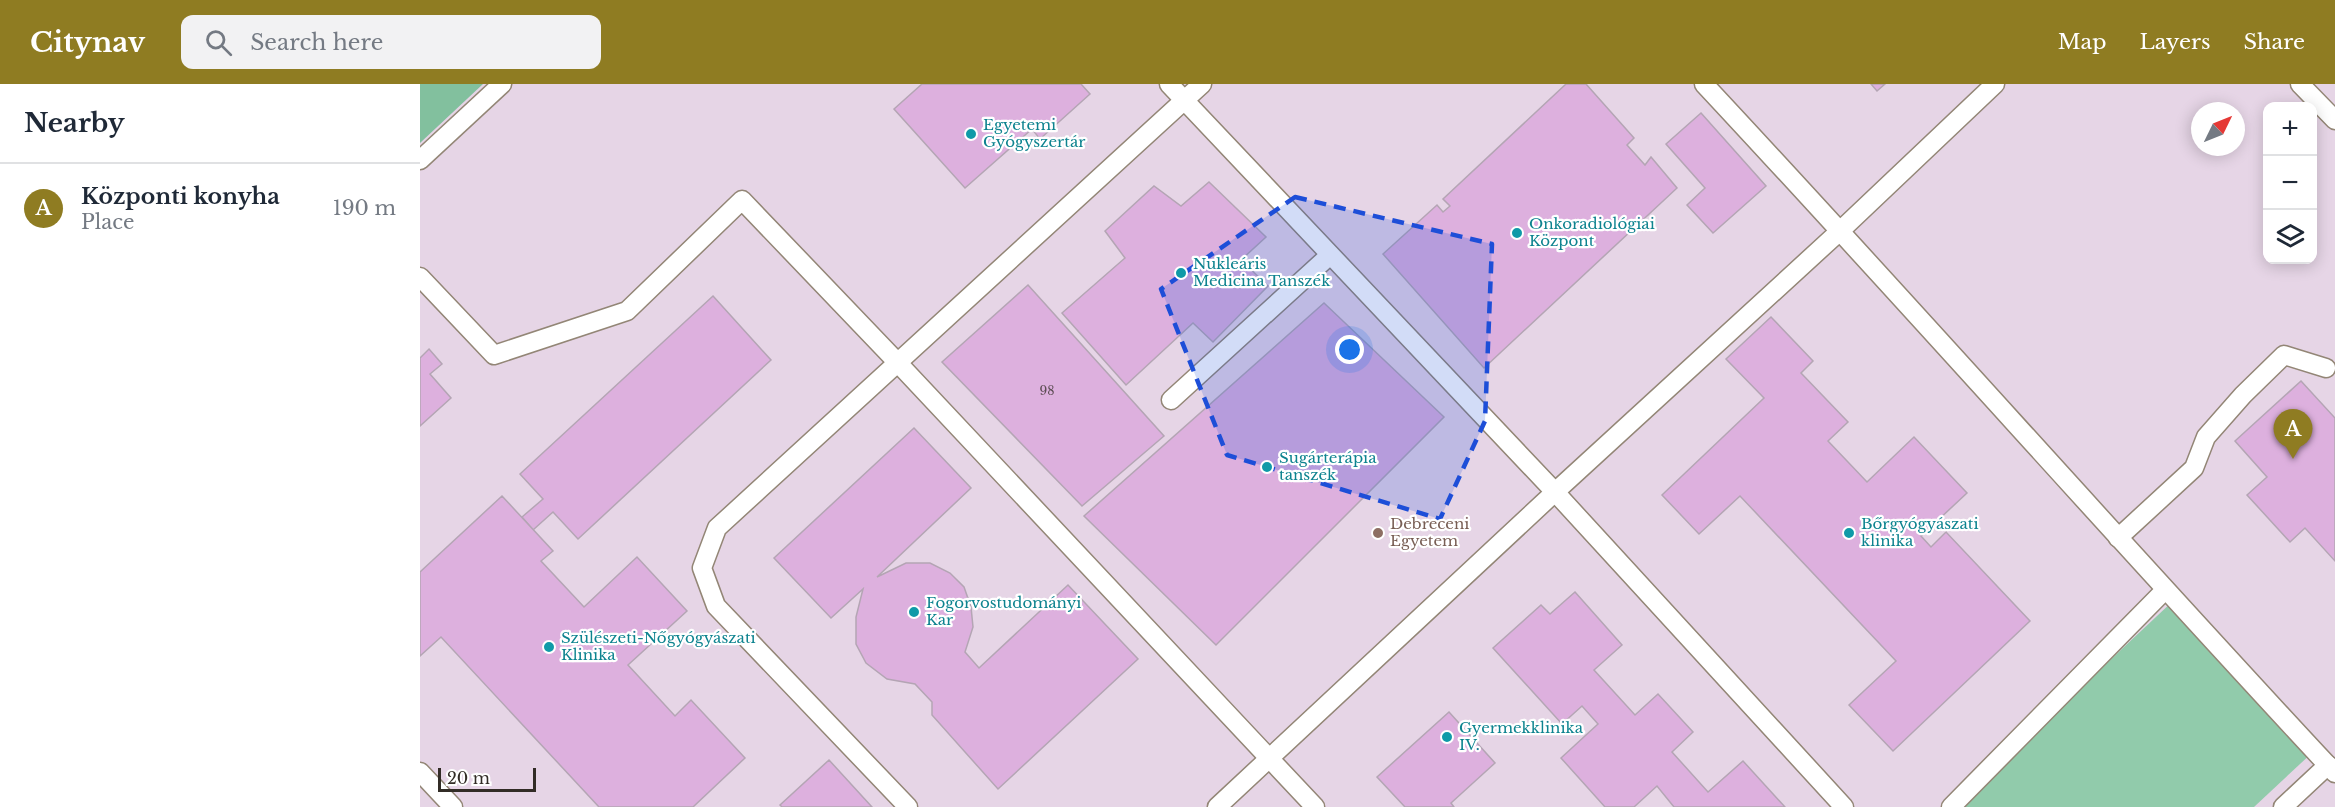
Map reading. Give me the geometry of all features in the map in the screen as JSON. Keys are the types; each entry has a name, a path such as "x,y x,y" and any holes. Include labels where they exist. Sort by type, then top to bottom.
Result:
{"lane":[{"path":"420,160 502,84"},
{"path":"1169,84 1555,492 1844,807"},
{"path":"908,807 716,606 702,568 717,528 1202,84"},
{"path":"1704,84 1841,230 2165,590 2331,769 2283,807"},
{"path":"1216,807 1841,230 1995,84"},
{"path":"2300,84 2335,120"},
{"path":"420,277 494,355 627,311 742,200 1315,807"},
{"path":"1171,400 1330,255"},
{"path":"2118,538 2194,468 2206,437 2283,355 2332,368"},
{"path":"1951,807 2165,590"},
{"path":"420,772 453,807"}],"highlighted area":[{"path":"1295,197 1492,244 1485,421 1440,519 1227,455 1161,289"}],"shaded area":[{"name":"Debreceni Egyetem","path":"420,84 2335,84 2335,807 420,807"}],"green space":[{"path":"420,84 483,84 420,143"},
{"path":"2174,600 2315,750 2254,807 1954,807"}],"building":[{"name":"Egyetemi Gyógyszertár","path":"922,84 1081,84 1090,94 1040,139 1032,129 965,188 894,109"},
{"name":"Onkoradiológiai Központ","path":"1566,84 1586,84 1634,138 1627,145 1645,165 1651,157 1677,188 1484,368 1383,254 1437,205 1443,212 1450,206 1443,199"},
{"path":"1871,84 1885,84 1877,91"},
{"path":"1701,113 1766,186 1713,233 1687,205 1705,188 1666,144"},
{"name":"Nukleáris Medicina Tanszék","path":"1209,182 1266,237 1241,260 1268,286 1213,342 1193,323 1126,385 1062,313 1125,258 1105,231 1154,186 1181,206"},
{"path":"1028,285 1164,436 1082,506 942,362"},
{"path":"713,296 771,360 578,539 553,512 533,530 522,517 543,499 520,474"},
{"name":"Sugárterápia tanszék","path":"1324,303 1444,417 1216,645 1084,516"},
{"name":"Bőrgyógyászati klinika","path":"1771,317 1813,361 1801,373 1848,422 1828,441 1867,482 1914,437 1967,493 1921,536 1931,547 1946,532 2030,621 1893,751 1849,705 1896,661 1740,496 1699,534 1662,495 1764,398 1726,359"},
{"path":"429,349 442,364 430,374 451,398 420,426 420,358"},
{"path":"2301,381 2335,418 2335,561 2305,528 2290,542 2247,495 2267,477 2235,441"},
{"name":"Fogorvostudományi Kar","path":"914,428 971,488 877,577 906,563 930,563 950,573 964,587 971,607 973,627 965,652 979,668 1068,585 1138,659 998,789 932,715 932,702 915,684 887,679 866,663 856,644 856,617 863,589 831,618 774,558"},
{"name":"Szülészeti-Nőgyógyászati Klinika","path":"502,496 553,551 541,561 584,607 637,557 687,611 628,665 675,716 691,700 745,758 693,807 599,807 441,637 420,656 420,572"},
{"path":"1575,592 1622,645 1594,670 1635,715 1658,694 1693,732 1672,752 1708,792 1743,761 1785,807 1674,807 1657,786 1634,807 1605,807 1561,758 1598,724 1582,706 1562,724 1493,648 1541,605 1550,614"},
{"name":"Gyermekklinika IV.","path":"1449,712 1495,763 1451,803 1454,807 1405,807 1377,777"},
{"path":"829,760 872,807 782,807 780,805"}],"place":[{"name":"Egyetemi Gyógyszertár","path":"971,134"},
{"name":"Onkoradiológiai Központ","path":"1517,233"},
{"name":"Nukleáris Medicina Tanszék","path":"1181,273"},
{"name":"Központi konyha","path":"2293,459"},
{"name":"Sugárterápia tanszék","path":"1267,467"},
{"name":"Debreceni Egyetem","path":"1378,533"},
{"name":"Bőrgyógyászati klinika","path":"1849,533"},
{"name":"Fogorvostudományi Kar","path":"914,612"},
{"name":"Szülészeti-Nőgyógyászati Klinika","path":"549,647"},
{"name":"Gyermekklinika IV.","path":"1447,737"}]}
